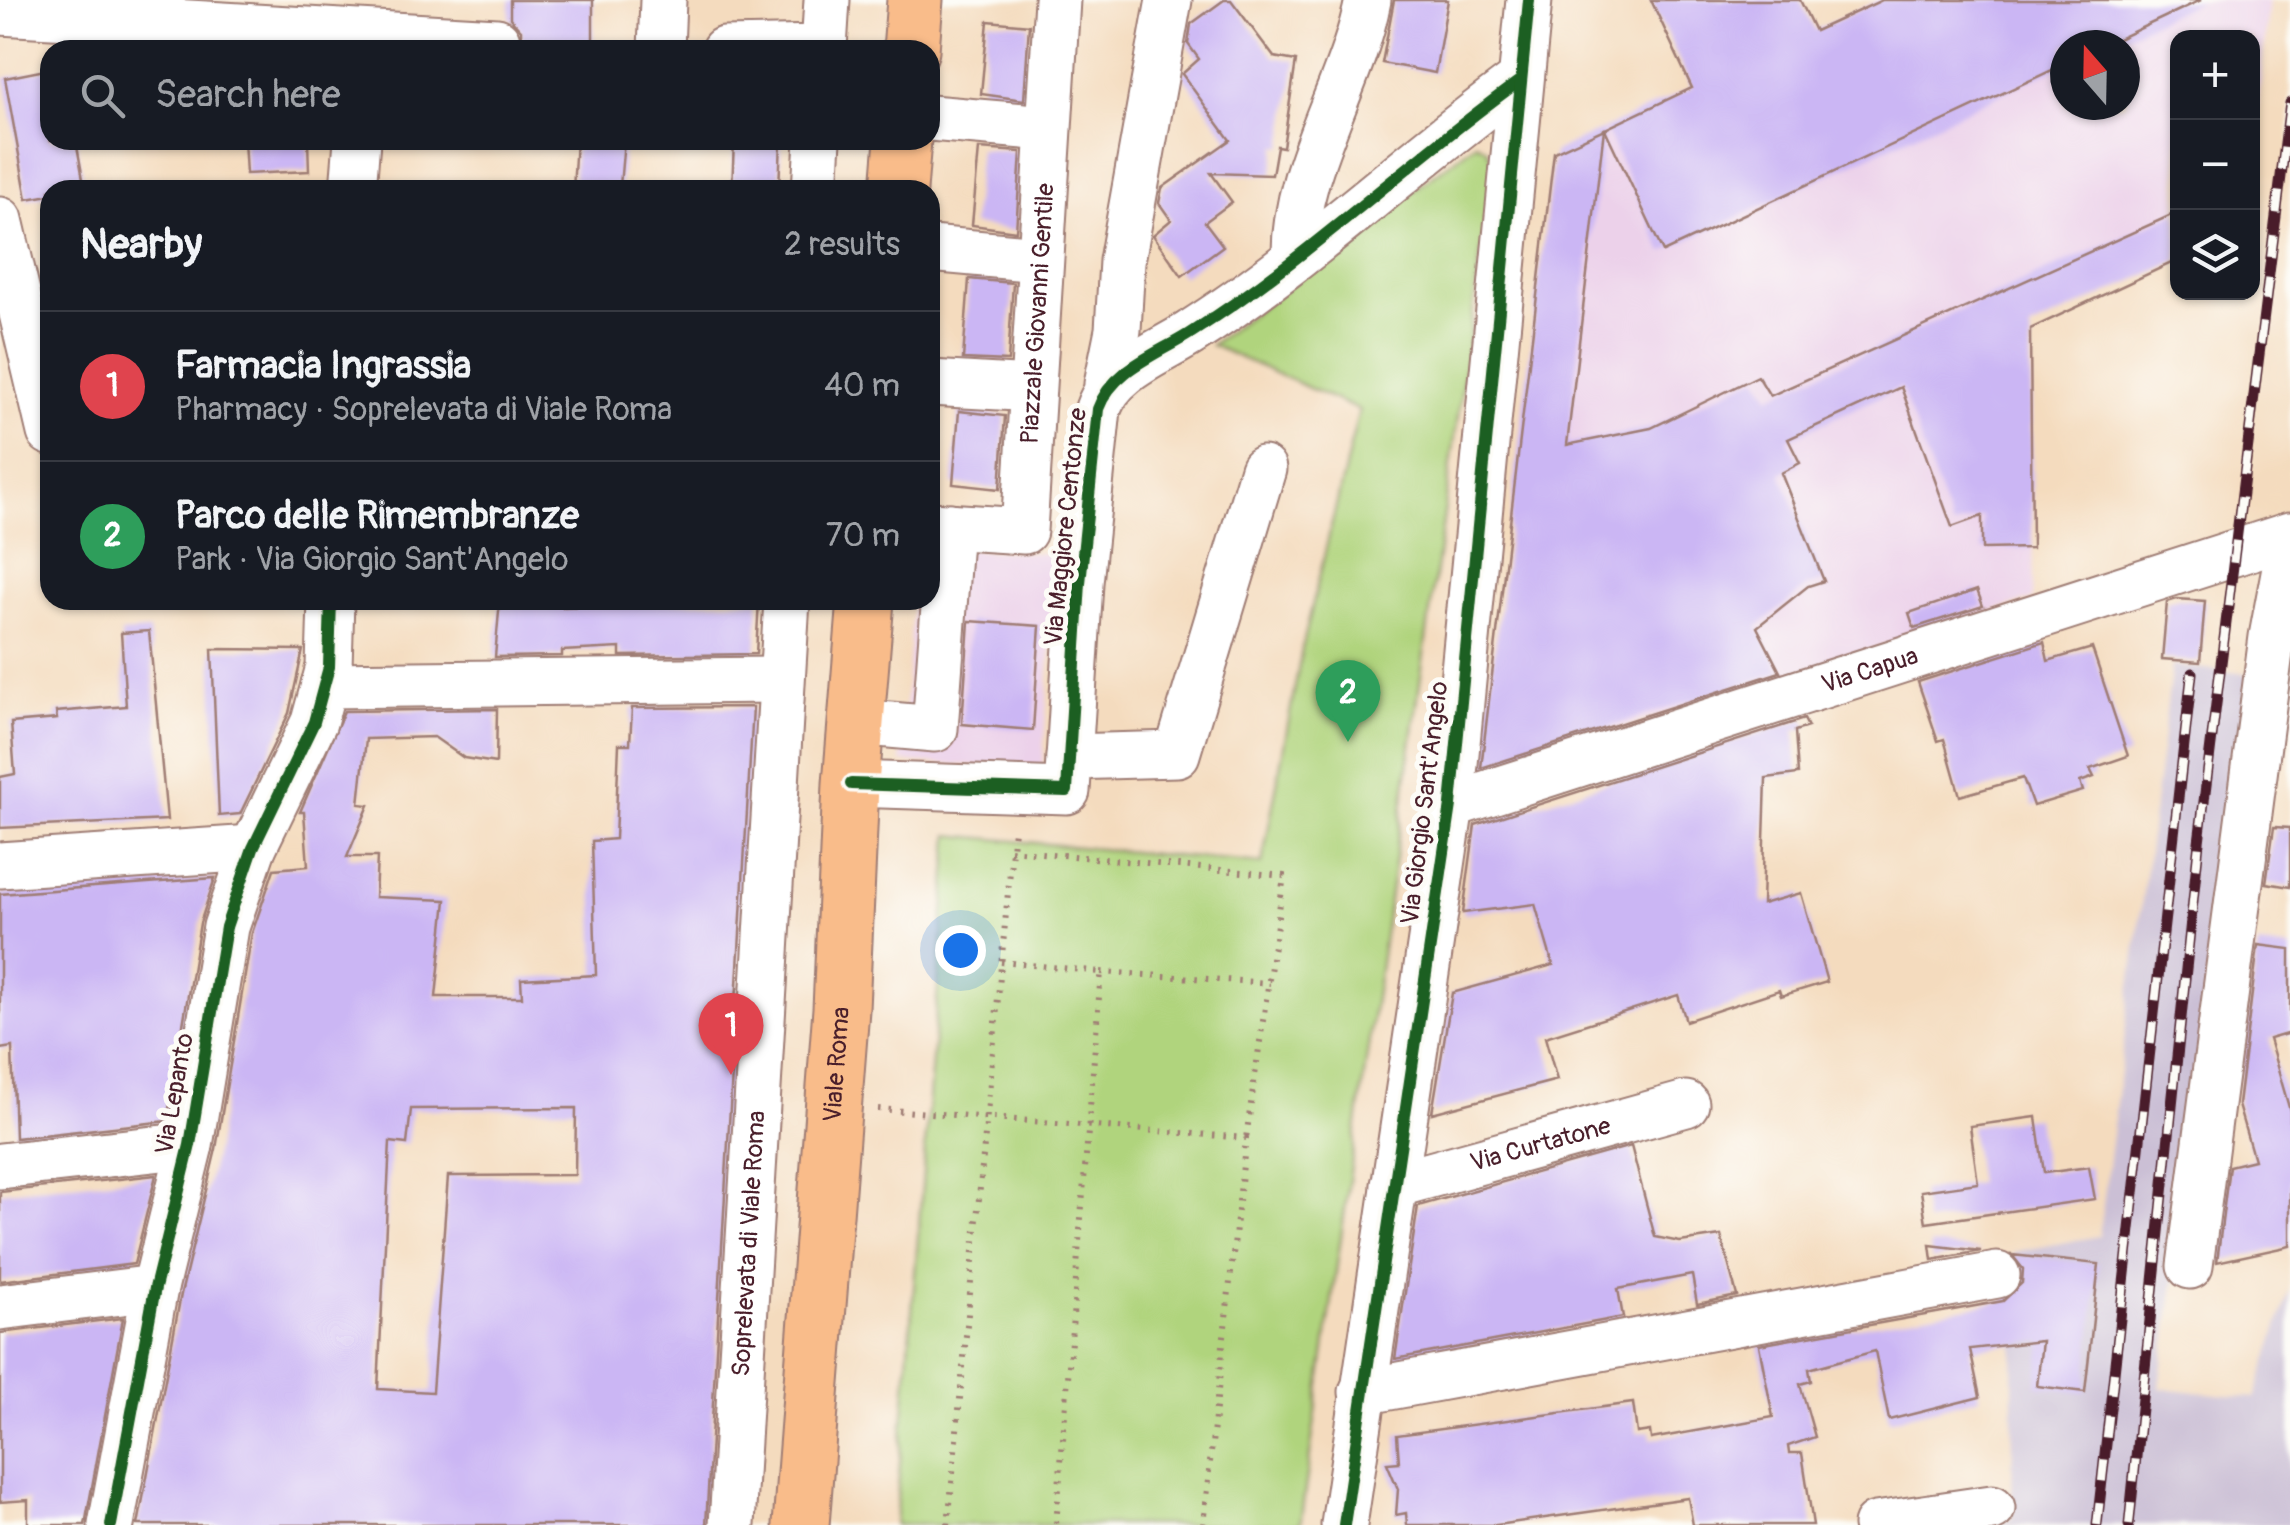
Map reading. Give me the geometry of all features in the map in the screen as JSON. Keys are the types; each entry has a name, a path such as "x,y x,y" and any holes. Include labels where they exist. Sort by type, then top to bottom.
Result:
{"main road":[{"path":"912,40 915,0"},
{"path":"901,180 903,150"},
{"name":"Viale Roma","path":"801,1525 834,1106 851,784 865,610"}],"street":[{"path":"662,40 663,0"},
{"path":"825,40 827,0"},
{"name":"Piazzale Giovanni Gentile","path":"940,525 1024,531 1056,0"},
{"path":"1107,384 1118,330 1122,261 1169,0"},
{"path":"1295,258 1294,225 1340,86 1360,46 1368,0"},
{"name":"Via Giorgio Sant'Angelo","path":"1344,1525 1451,805 1518,82 1529,0"},
{"path":"0,12 366,27 487,40"},
{"name":"Via Maggiore Centonze","path":"851,784 1067,791 1080,583 1098,409 1107,384 1193,331 1295,258 1518,82"},
{"path":"940,119 1048,128"},
{"path":"354,180 356,150"},
{"path":"815,180 817,150"},
{"path":"0,220 40,390"},
{"path":"940,250 1039,260"},
{"path":"940,383 1032,389"},
{"path":"1069,757 1178,754 1263,469"},
{"name":"Via Capua","path":"1451,805 2290,538 2272,637 2190,1266"},
{"name":"Via Lepanto","path":"111,1525 155,1288 190,1145 226,927 253,848 314,722 330,667 330,610"},
{"name":"Soprelevata di Viale Roma","path":"732,1525 785,610"},
{"path":"930,787 938,610"},
{"path":"324,686 781,680"},
{"path":"856,722 935,729"},
{"path":"0,865 253,848"},
{"name":"Via Curtatone","path":"1394,1185 1686,1104"},
{"path":"0,1166 190,1145"},
{"path":"1362,1392 1997,1275"},
{"path":"0,1308 155,1288"},
{"path":"1876,1525 1992,1508"}],"path":[{"path":"948,1525 1017,788"},
{"path":"1010,850 1284,876 1246,1138 1203,1525"},
{"path":"1001,962 1270,983"},
{"path":"1056,1525 1101,972"},
{"path":"834,1106 1246,1138"}],"shaded area":[{"path":"1879,0 2269,0 2260,83 2260,30 2170,30 2170,263 2030,329 2033,599 1480,772 1554,152"},
{"path":"940,548 1057,554 1042,769 901,762 912,610 940,610"},
{"path":"2172,665 2255,675 2160,1388 2255,1398 2290,1289 2290,1525 1987,1525 2012,1518 2014,1252 2099,1236"}],"green space":[{"path":"1476,143 1486,148 1494,163 1300,1525 895,1525 950,835 1262,864 1302,649 1359,410 1211,345"}],"building":[{"path":"510,0 593,0 593,40 521,40 521,30 510,18"},
{"path":"1224,0 1231,0 1274,57 1296,61 1283,147 1277,146 1272,175 1211,173 1232,202 1205,222 1223,246 1182,276 1153,235 1171,220 1159,203 1162,188 1230,140 1182,74 1199,59 1188,44 1191,24"},
{"path":"1394,0 1448,0 1435,73 1382,63"},
{"path":"1651,0 1800,0 1815,31 1882,0 2201,0 2137,30 2050,30 2050,71 1663,252 1605,129 1692,88"},
{"path":"988,21 1029,25 1024,100 981,94"},
{"path":"40,71 40,150 78,150 83,179 40,180 40,197 27,199 5,78"},
{"path":"1604,129 1567,445 1651,428 1758,376 1770,396 2170,216 2170,264 2030,329 2032,548 1982,549 1982,516 1952,527 1901,387 1788,439 1800,463 1781,473 1824,581 1808,586 1757,627 1780,672 1481,768 1554,152"},
{"path":"979,149 1021,152 1016,231 972,225"},
{"path":"245,150 308,150 309,171 246,174"},
{"path":"575,150 623,150 621,180 574,180"},
{"path":"734,150 781,150 779,180 732,180"},
{"path":"969,279 1013,283 1008,361 963,359"},
{"path":"959,411 1005,416 1000,489 953,484"},
{"path":"1977,590 1983,606 1914,628 1909,613"},
{"path":"2205,601 2200,662 2162,659 2167,602"},
{"path":"499,610 758,610 756,654 620,656 620,648 562,651 562,656 495,657"},
{"path":"969,621 1040,626 1033,730 962,724"},
{"path":"149,631 167,820 0,828 0,777 15,774 11,723 57,719 56,712 126,706 121,633"},
{"path":"2044,642 2048,661 2092,648 2128,756 2090,769 2094,777 2080,782 2083,791 2033,806 2023,778 1960,796 1944,739 1938,741 1918,682"},
{"path":"212,649 303,650 289,713 240,814 219,816"},
{"path":"753,707 706,1525 138,1525 181,1294 216,1149 252,933 274,869 308,866 304,812 300,812 344,711 497,709 496,763 464,758 434,737 366,739 359,804 369,805 347,857 377,857 375,897 446,900 436,997 522,997 521,979 596,975 592,841 615,839 619,744 630,744 632,708","holes":["576,1108 575,1175 448,1176 432,1392 378,1389 390,1142 407,1144 411,1109"]},
{"path":"1804,719 1808,727 1795,731 1798,774 1766,778 1762,904 1801,893 1827,982 1781,996 1779,990 1686,1021 1678,995 1545,1037 1557,1080 1432,1113 1452,993 1553,965 1535,904 1463,913 1475,825"},
{"path":"2274,827 2290,828 2290,887 2266,883"},
{"path":"215,878 200,923 167,1121 15,1138 12,1047 0,1049 0,894"},
{"path":"2258,945 2290,949 2290,1033 2269,1039 2290,1111 2290,1246 2217,1262 2229,1166 2254,1160 2238,1105"},
{"path":"2036,1117 2044,1173 2089,1167 2095,1199 1926,1223 1921,1191 1978,1183 1970,1126"},
{"path":"1631,1146 1655,1237 1680,1242 1721,1236 1737,1296 1697,1304 1692,1275 1618,1289 1623,1317 1395,1359 1418,1206"},
{"path":"156,1175 134,1264 0,1281 0,1192"},
{"path":"1930,1245 1981,1251 1932,1260"},
{"path":"2012,1255 2099,1264 2085,1392 2037,1386 2042,1341 1970,1349 1980,1397 1889,1420 1875,1351 1809,1369 1811,1381 1800,1384 1815,1437 1788,1446 1789,1453 1802,1453 1813,1525 1693,1525 1688,1498 1496,1525 1407,1525 1406,1513 1396,1515 1398,1489 1387,1463 1399,1462 1397,1435 1633,1403 1637,1433 1650,1431 1651,1439 1773,1417 1759,1345 2003,1301 2022,1283 2023,1269"},
{"path":"123,1318 85,1525 28,1525 28,1500 0,1502 0,1333"}],"railway":[{"path":"2129,1525 2199,842 2290,103"},
{"path":"2097,1525 2192,673"}],"cycle path":[{"path":"1344,1525 1451,805 1529,0"},
{"path":"851,784 1067,791 1080,583 1098,409 1104,395 1136,365 1274,275 1518,82"},
{"path":"111,1525 155,1288 190,1145 226,927 253,848 314,722 329,667 331,610"}],"place":[{"name":"Parco delle Rimembranze","path":"1348,742"},
{"name":"Farmacia Ingrassia","path":"731,1075"}]}
